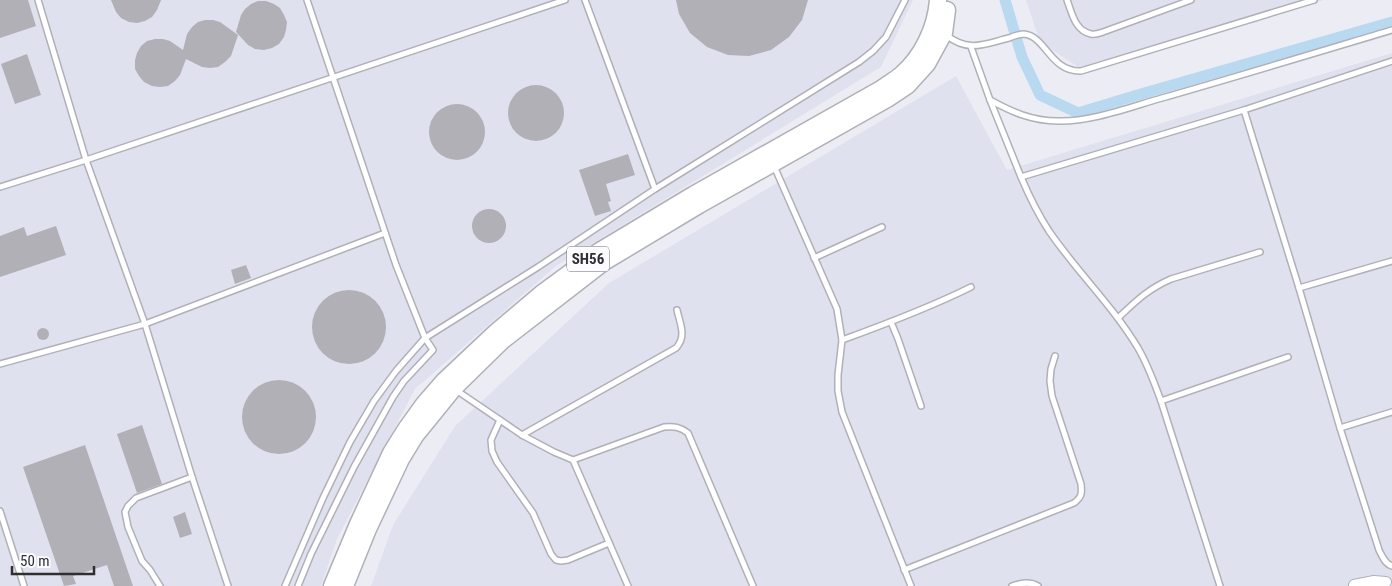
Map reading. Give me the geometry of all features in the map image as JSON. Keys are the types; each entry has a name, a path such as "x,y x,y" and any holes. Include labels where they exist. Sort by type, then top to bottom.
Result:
{"main road":[{"name":"SH56","path":"332,586 387,462 406,429 444,381 494,333 598,252 709,186 881,89 900,76 918,57 939,29 938,0"},
{"name":"SH56","path":"345,586 368,529 401,459 415,436 454,388 502,341 604,262 908,85 927,64 948,0"}],"street":[{"path":"1352,585 1374,581 1386,582"}],"lane":[{"path":"38,0 86,160 145,324 228,586"},
{"path":"298,586 311,554 354,467 404,381 433,350 425,338 396,265 307,0"},
{"path":"0,187 565,0"},
{"path":"585,0 655,189"},
{"path":"285,586 323,498 350,442 374,401 396,371 425,338 538,267 655,189 859,62 886,37 905,0"},
{"path":"1067,0 1080,29 1092,34 1103,32 1191,0"},
{"path":"939,29 953,41 972,47 1024,34 1033,37 1062,68 1081,71 1314,0"},
{"path":"990,100 1012,112 1034,118 1075,121 1196,88 1392,30"},
{"path":"972,47 990,100 1036,210 1050,232 1118,318 1138,348 1150,372 1161,400 1220,586"},
{"path":"1021,177 1244,110 1392,61"},
{"path":"1244,110 1379,550 1384,560 1392,566"},
{"path":"773,163 837,309 842,340 838,375 838,391 842,412 911,586"},
{"path":"814,258 882,227"},
{"path":"0,364 145,324 385,232"},
{"path":"1118,318 1145,293 1158,285 1171,279 1260,252"},
{"path":"1299,288 1392,261"},
{"path":"842,340 938,303 970,287"},
{"path":"522,436 676,348 682,339 677,310"},
{"path":"891,322 920,406"},
{"path":"904,570 1080,499 1082,494 1081,484 1052,396 1050,381 1055,356"},
{"path":"1161,400 1288,357"},
{"path":"454,388 522,436 573,460 664,427 681,428 688,433 753,586"},
{"path":"1340,428 1392,412"},
{"path":"500,420 491,440 492,452 533,513 551,554 556,560 561,562 568,560 609,543"},
{"path":"573,460 628,586"},
{"path":"160,586 150,570 142,562 128,527 125,512 136,498 192,477"},
{"path":"0,511 24,586"},
{"path":"1012,586 1026,582 1034,583 1038,586"}],"shaded area":[{"path":"0,0 913,0 881,67 556,266 415,389 337,539 321,586 0,586"},
{"path":"1026,0 1324,0 1086,72 1040,42"},
{"path":"1392,53 1392,586 371,586 393,525 455,426 609,283 956,76 1007,170"}],"building":[{"path":"0,0 28,0 36,26 0,38"},
{"path":"111,0 161,0 152,17 137,23 121,18"},
{"path":"676,0 808,0 802,20 789,37 771,50 749,56 728,55 707,47 690,33 679,14"},
{"path":"258,1 266,1 280,8 287,22 284,37 279,44 264,50 255,49 248,45 236,32 241,15 245,9"},
{"path":"205,20 220,22 238,35 231,56 218,67 210,68 202,67 186,59 180,75 168,86 152,86 144,82 135,69 135,60 141,46 147,41 163,39 170,41 183,50 187,34 192,27 198,22"},
{"path":"27,54 41,95 15,104 1,64"},
{"path":"530,85 542,85 552,89 560,97 564,113 560,129 552,137 542,141 530,141 520,137 512,129 508,119 508,107 512,97 520,89"},
{"path":"451,104 463,104 473,108 481,116 485,132 481,148 473,156 463,160 451,160 441,156 433,148 429,138 429,126 433,116 441,108"},
{"path":"628,154 635,175 606,184 611,201 608,202 611,211 595,216 579,170"},
{"path":"489,209 496,210 501,214 505,219 505,233 501,238 496,242 489,243 482,242 477,238 473,233 472,226 473,219 477,214 482,210"},
{"path":"56,226 66,255 0,277 0,236 24,227 27,236"},
{"path":"246,265 251,278 235,284 231,270"},
{"path":"349,290 370,296 380,306 386,327 380,348 370,358 349,364 328,358 318,348 312,327 318,306 328,296"},
{"path":"45,328 48,329 48,339 41,340 38,339 37,332 38,329"},
{"path":"279,380 300,386 310,396 316,417 310,438 300,448 279,454 258,448 248,438 242,417 248,396 258,386"},
{"path":"142,425 162,484 137,493 117,434"},
{"path":"85,445 133,586 114,586 107,565 73,576 76,584 64,586 23,467"},
{"path":"185,512 192,534 180,538 173,517"}],"waterway":[{"path":"1005,0 1022,57 1040,95 1078,113 1392,22"}]}
